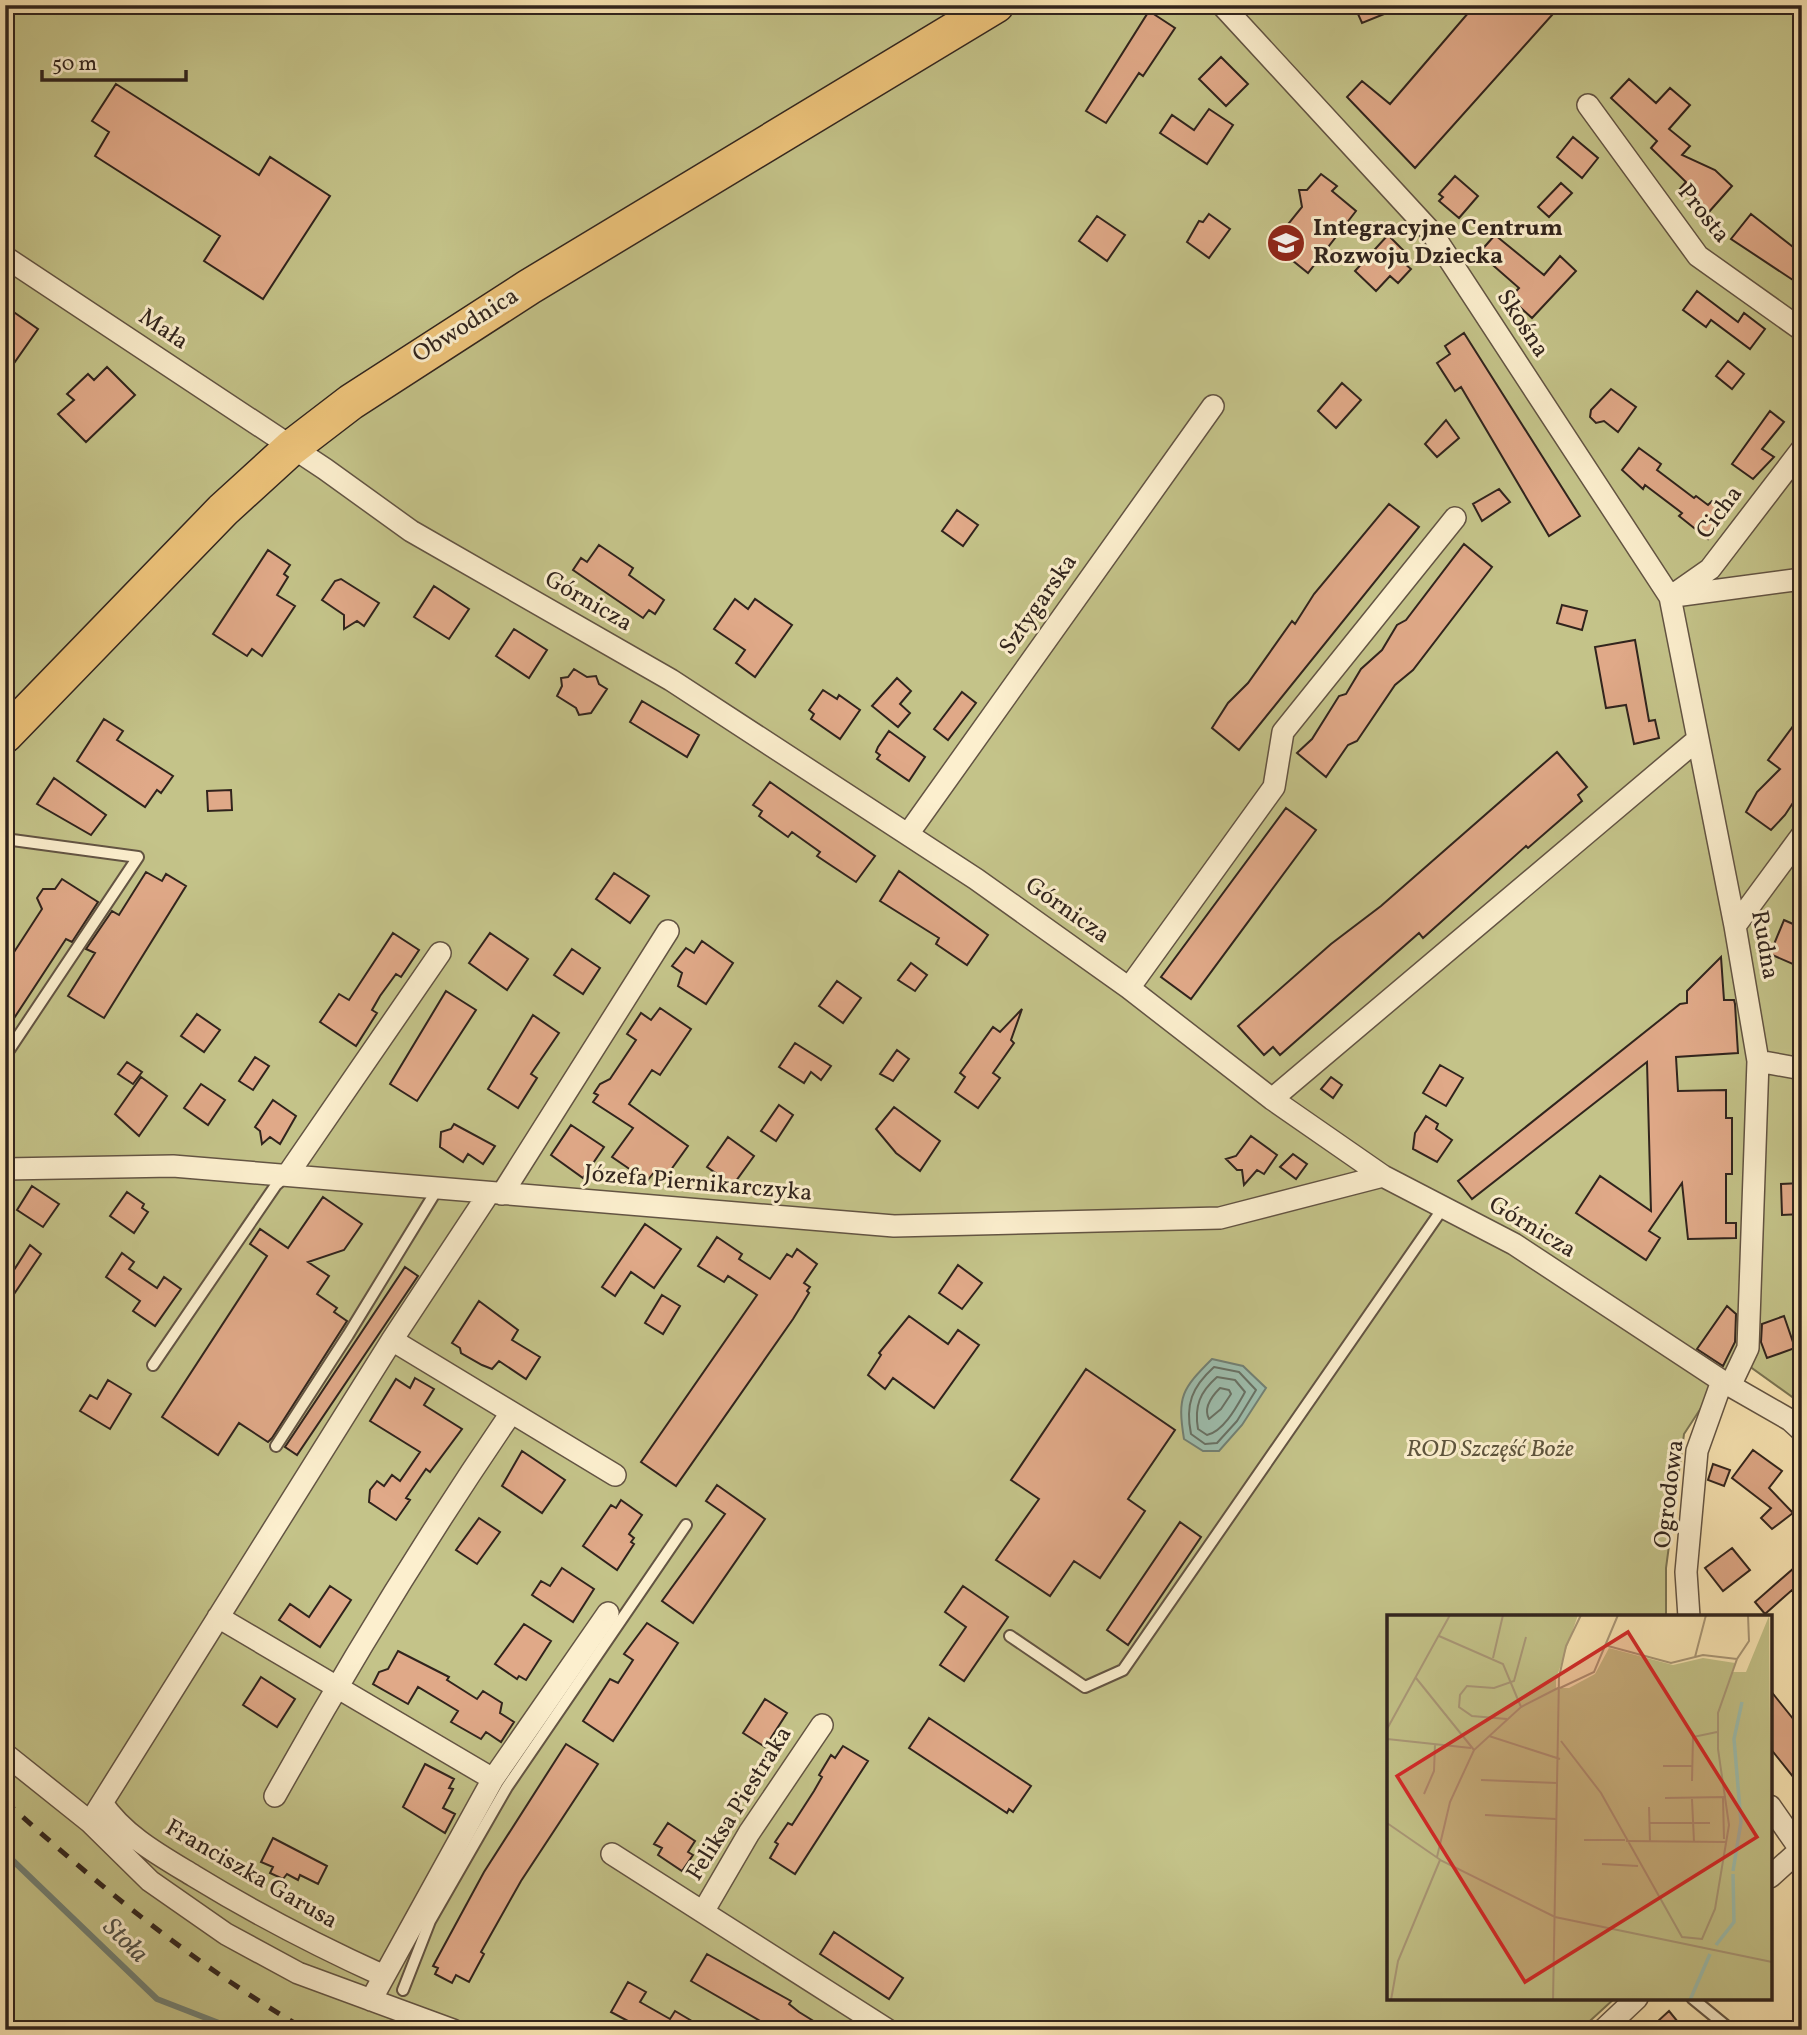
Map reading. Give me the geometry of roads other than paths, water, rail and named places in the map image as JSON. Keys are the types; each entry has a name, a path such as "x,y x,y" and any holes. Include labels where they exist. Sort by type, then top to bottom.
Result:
{"highway":[{"name":"Obwodnica","path":"5,735 166,567 290,448 412,360 482,316 996,5"}],"street":[{"name":"Skośna","path":"1230,8 1432,233 1670,597"},
{"name":"Prosta","path":"1588,105 1698,256 1802,331"},
{"name":"Mała","path":"5,257 290,448"},
{"name":"Sztygarska","path":"908,834 1213,406"},
{"name":"Górnicza","path":"290,448 411,531 671,680 908,834 1129,988 1272,1099 1383,1176 1514,1244 1726,1384 1790,1420 1802,1431"},
{"name":"Cicha","path":"1670,597 1710,569 1802,449"},
{"path":"1129,988 1274,787 1283,732 1455,518"},
{"path":"1670,597 1713,588 1802,579"},
{"name":"Rudna","path":"1670,597 1735,926 1758,1061 1748,1348 1726,1384"},
{"path":"1272,1099 1697,740"},
{"path":"1735,926 1802,835"},
{"path":"90,1822 392,1340 496,1193 668,931"},
{"path":"288,1174 440,953"},
{"path":"1758,1061 1802,1069"},
{"name":"Józefa Piernikarczyka","path":"5,1169 173,1166 894,1226 1220,1217 1383,1176"},
{"path":"392,1340 615,1475"},
{"name":"Ogrodowa","path":"1689,1615 1686,1572 1697,1451 1726,1384"},
{"path":"275,1796 422,1544 511,1413"},
{"path":"371,2000 500,1783 608,1613"},
{"path":"218,1617 335,1689 500,1783"},
{"name":"Feliksa Piestraka","path":"703,1912 748,1833 822,1725"},
{"path":"5,1754 90,1822 149,1881 226,1934 298,1973 453,2030"},
{"name":"Franciszka Garusa","path":"102,1803 116,1822 191,1874 283,1929 384,1976"},
{"path":"1772,1809 1801,1851 1772,1875"},
{"name":"Feliksa Piestraka","path":"612,1854 888,2030"},
{"path":"1603,2030 1635,2000"}],"lane":[{"path":"5,839 138,857 5,1056"},
{"path":"153,1365 276,1185 288,1174"},
{"path":"275,1446 348,1335 438,1188"},
{"path":"1010,1636 1084,1688 1123,1670 1443,1208"},
{"path":"403,1990 430,1921 500,1783 686,1525"},
{"path":"1694,2000 1731,2030"}],"water":[{"path":"1212,1359 1243,1366 1266,1388 1242,1425 1219,1451 1203,1451 1184,1439 1181,1413 1188,1386"}],"waterway":[{"name":"Stoła","path":"5,1853 157,1999 237,2030"}],"railway":[{"path":"5,1801 150,1923 225,1978 306,2030"}],"place":[{"name":"Integracyjne Centrum Rozwoju Dziecka","path":"1286,243"}],"park label":[{"name":"ROD Szczęść Boże","path":"1490,1450"}]}
